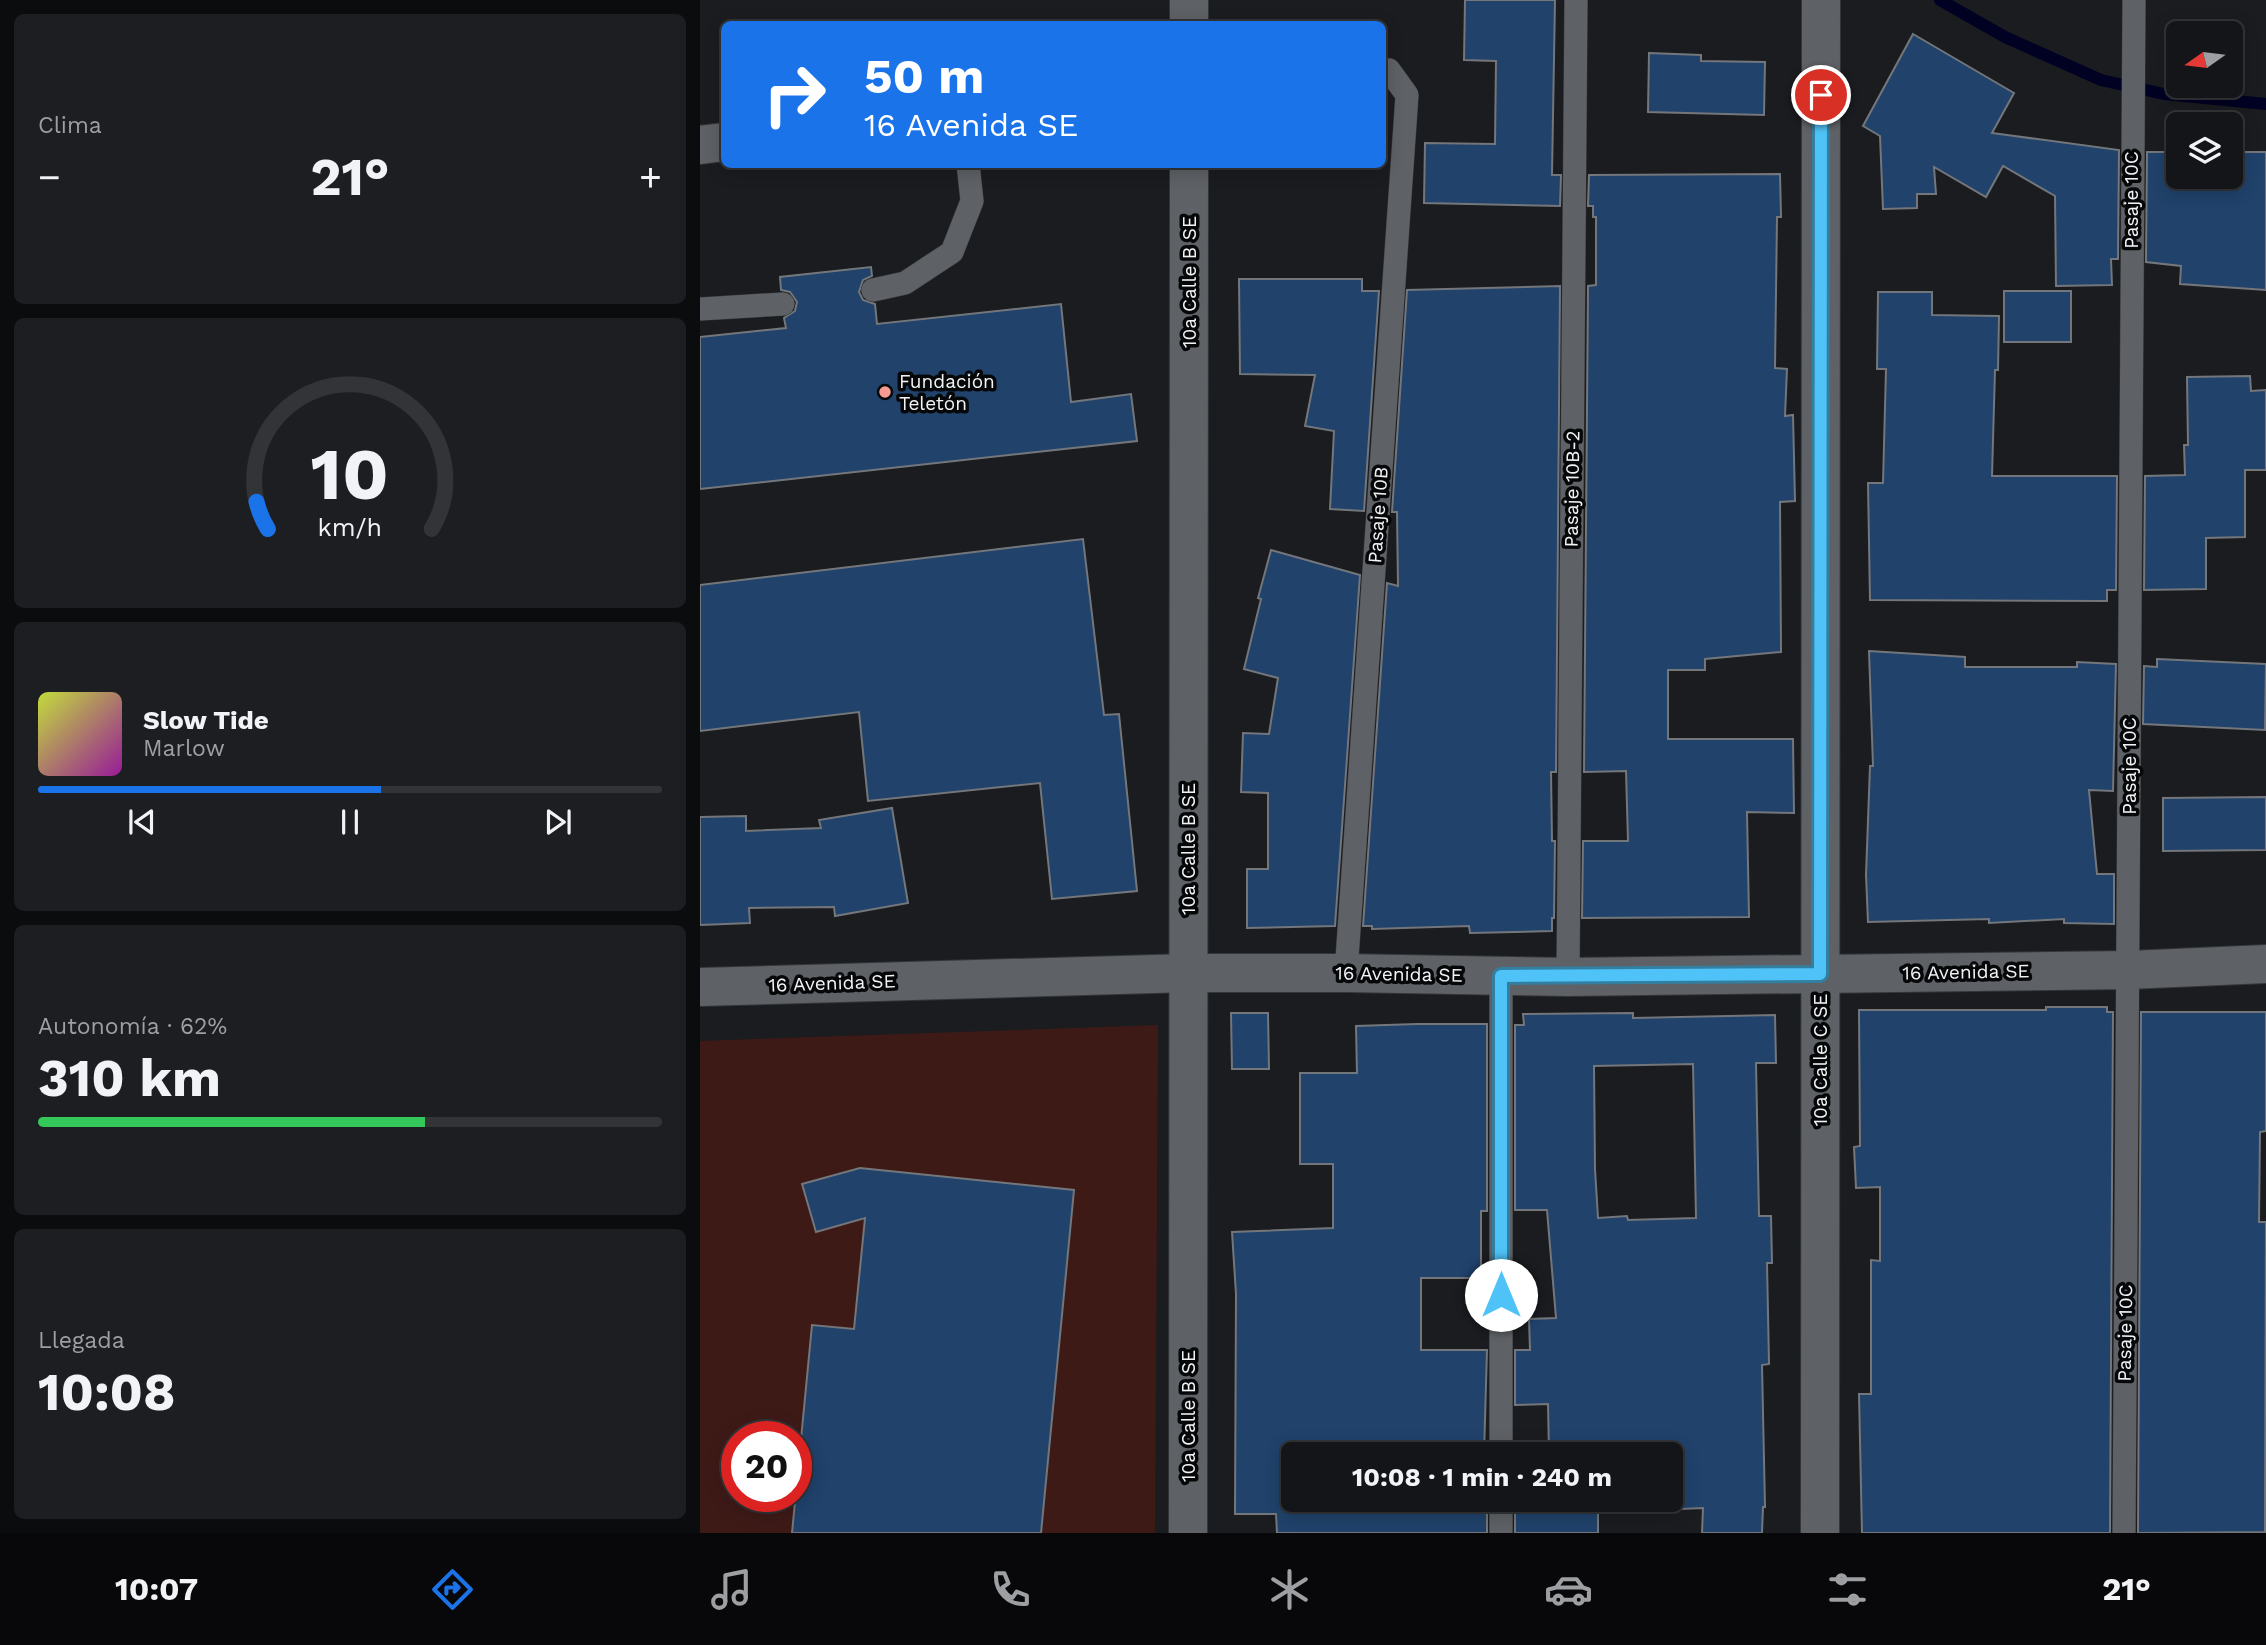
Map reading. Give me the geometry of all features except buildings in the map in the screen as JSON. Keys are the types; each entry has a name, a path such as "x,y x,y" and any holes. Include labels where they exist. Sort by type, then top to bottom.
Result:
{"street":[{"path":"1189,0 1189,21"},
{"name":"10a Calle C SE","path":"1820,1533 1821,6"},
{"path":"700,145 721,142"},
{"name":"10a Calle B SE","path":"1188,1533 1189,168"},
{"name":"16 Avenida SE","path":"700,987 1188,973 1568,977 2129,970 2266,964"}],"lane":[{"name":"Pasaje 10B-2","path":"1568,977 1576,0"},
{"name":"Pasaje 10C","path":"2124,1533 2134,0"},
{"name":"Pasaje 10B","path":"1346,973 1407,95 1389,70 1386,70"},
{"path":"873,290 905,283 952,253 972,201 968,168"},
{"path":"700,309 783,304"},
{"path":"1501,976 1501,1442"},
{"path":"1501,1512 1501,1533"}],"shaded area":[{"path":"1158,1025 1155,1533 1041,1533 1074,1190 870,1169 854,1329 812,1325 803,1421 721,1421 721,1512 794,1512 792,1533 700,1533 700,1041"}],"waterway":[{"path":"1940,0 2005,37 2101,80 2164,94 2266,104"}],"place":[{"name":"Fundación Teletón","path":"885,392"}],"route":[{"path":"1501,1295 1501,976 1820,974 1821,95"}]}
